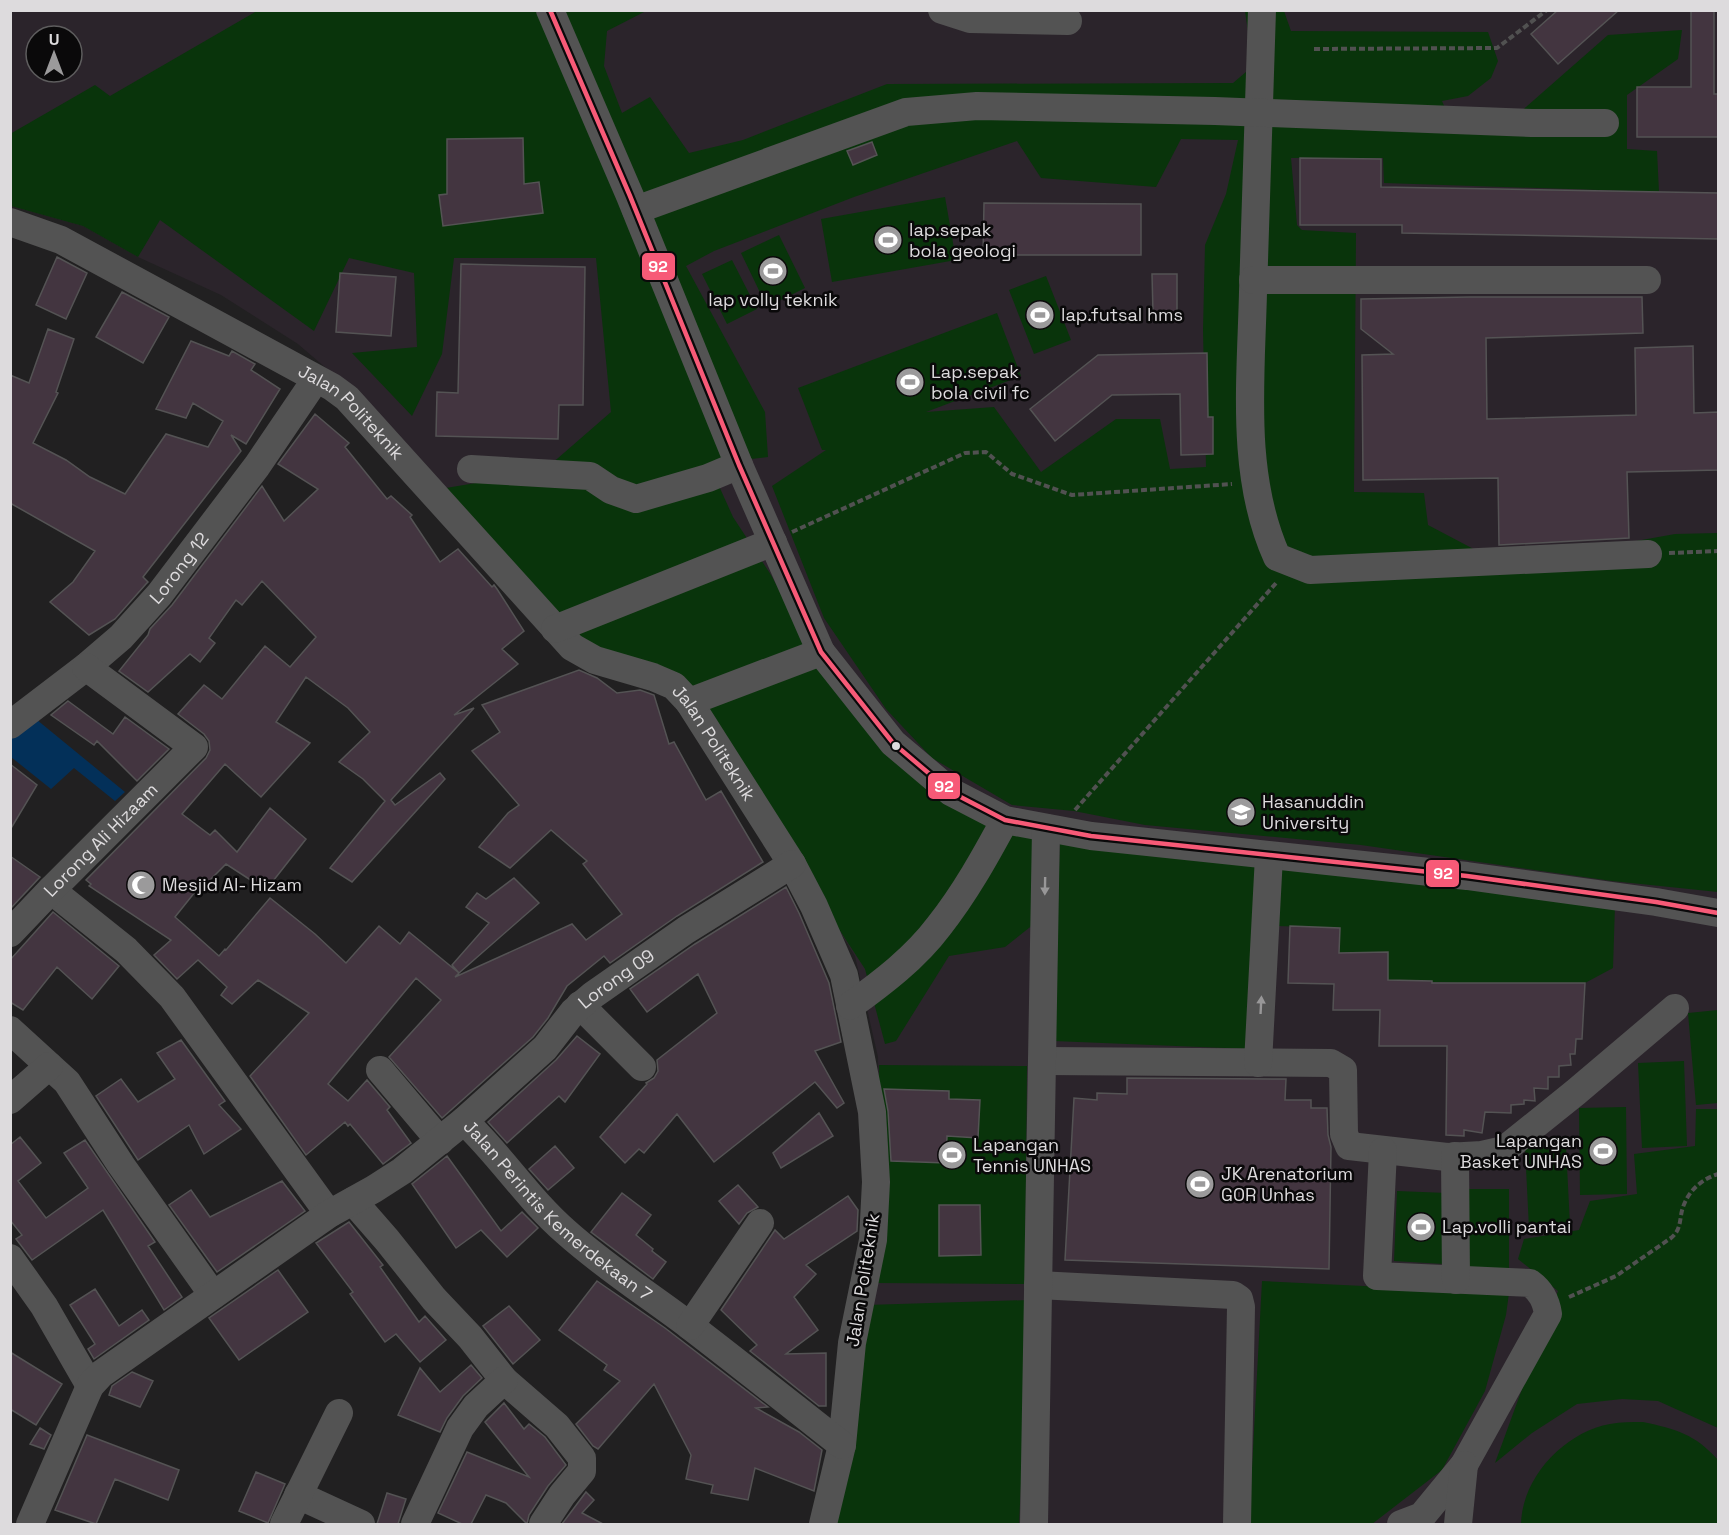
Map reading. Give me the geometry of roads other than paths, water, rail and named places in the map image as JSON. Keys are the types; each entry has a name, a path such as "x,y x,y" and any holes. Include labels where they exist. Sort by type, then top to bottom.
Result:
{"street":[{"path":"550,10 636,210 739,465 821,652 893,742 951,792 1005,820 1091,836 1479,878 1656,902 1719,914"},
{"path":"942,10 969,19 1068,21"},
{"path":"1262,10 1250,401 1254,482 1265,530 1277,556 1310,570 1648,554"},
{"path":"636,210 906,112 977,106 1259,112 1532,123 1605,123"},
{"name":"Jalan Politeknik","path":"10,222 62,240 347,398 565,624 572,647 587,656 674,686 690,702 792,864 814,906 844,975 872,1112 876,1182 873,1240 852,1343 842,1445 823,1524"},
{"path":"1253,280 1647,280"},
{"name":"Lorong 12","path":"10,725 121,637 159,595 257,466 316,379"},
{"path":"471,469 590,476 611,490 636,499 708,478 739,465"},
{"path":"565,624 772,542"},
{"path":"690,702 821,652"},
{"name":"Lorong Ali Hizaam","path":"10,933 194,747 86,667"},
{"path":"850,1006 894,972 938,928 973,879 1005,820"},
{"path":"1034,1524 1042,1061 1052,829"},
{"path":"1258,1063 1269,856"},
{"name":"Lorong 09","path":"464,1121 545,1048 580,1005 686,930 792,864"},
{"path":"51,890 126,950 172,997 341,1208 387,1240 504,1380 557,1426 582,1458 582,1471 562,1495 543,1524"},
{"path":"580,1005 642,1067"},
{"path":"1042,1061 1331,1063 1343,1070 1346,1141 1349,1146 1455,1156 1482,1155 1504,1150 1586,1085 1675,1008"},
{"path":"10,1030 67,1082 121,1165 213,1295"},
{"path":"10,1100 48,1066"},
{"path":"380,1070 440,1141"},
{"name":"Jalan Perintis Kemerdekaan 7","path":"90,1386 113,1365 213,1295 341,1208 402,1171 464,1121 488,1143 541,1207 600,1261 690,1326 842,1445"},
{"path":"1383,1151 1377,1276 1530,1283 1539,1289 1547,1305 1548,1314 1464,1465 1422,1516 1401,1524"},
{"path":"1455,1156 1456,1280"},
{"path":"690,1326 760,1223"},
{"path":"10,1258 44,1306 90,1386 30,1524"},
{"path":"1038,1285 1233,1295 1239,1299 1241,1307 1237,1524"},
{"path":"416,1524 460,1428 476,1406 504,1380"},
{"path":"284,1524 339,1413"},
{"path":"1458,1524 1464,1465"},
{"path":"298,1495 361,1524"}],"water":[{"path":"31,715 125,792 115,801 74,768 51,789 11,757 10,732"}],"place":[{"name":"lap.sepak bola geologi","path":"888,240"},
{"name":"lap volly teknik","path":"773,271"},
{"name":"lap.futsal hms","path":"1040,315"},
{"name":"Lap.sepak bola civil fc","path":"910,382"},
{"name":"Hasanuddin University","path":"1241,812"},
{"name":"Mesjid Al- Hizam","path":"141,885"},
{"name":"Lapangan Basket UNHAS","path":"1603,1151"},
{"name":"Lapangan Tennis UNHAS","path":"952,1155"},
{"name":"JK Arenatorium GOR Unhas","path":"1200,1184"},
{"name":"Lap.volli pantai","path":"1421,1227"}]}
